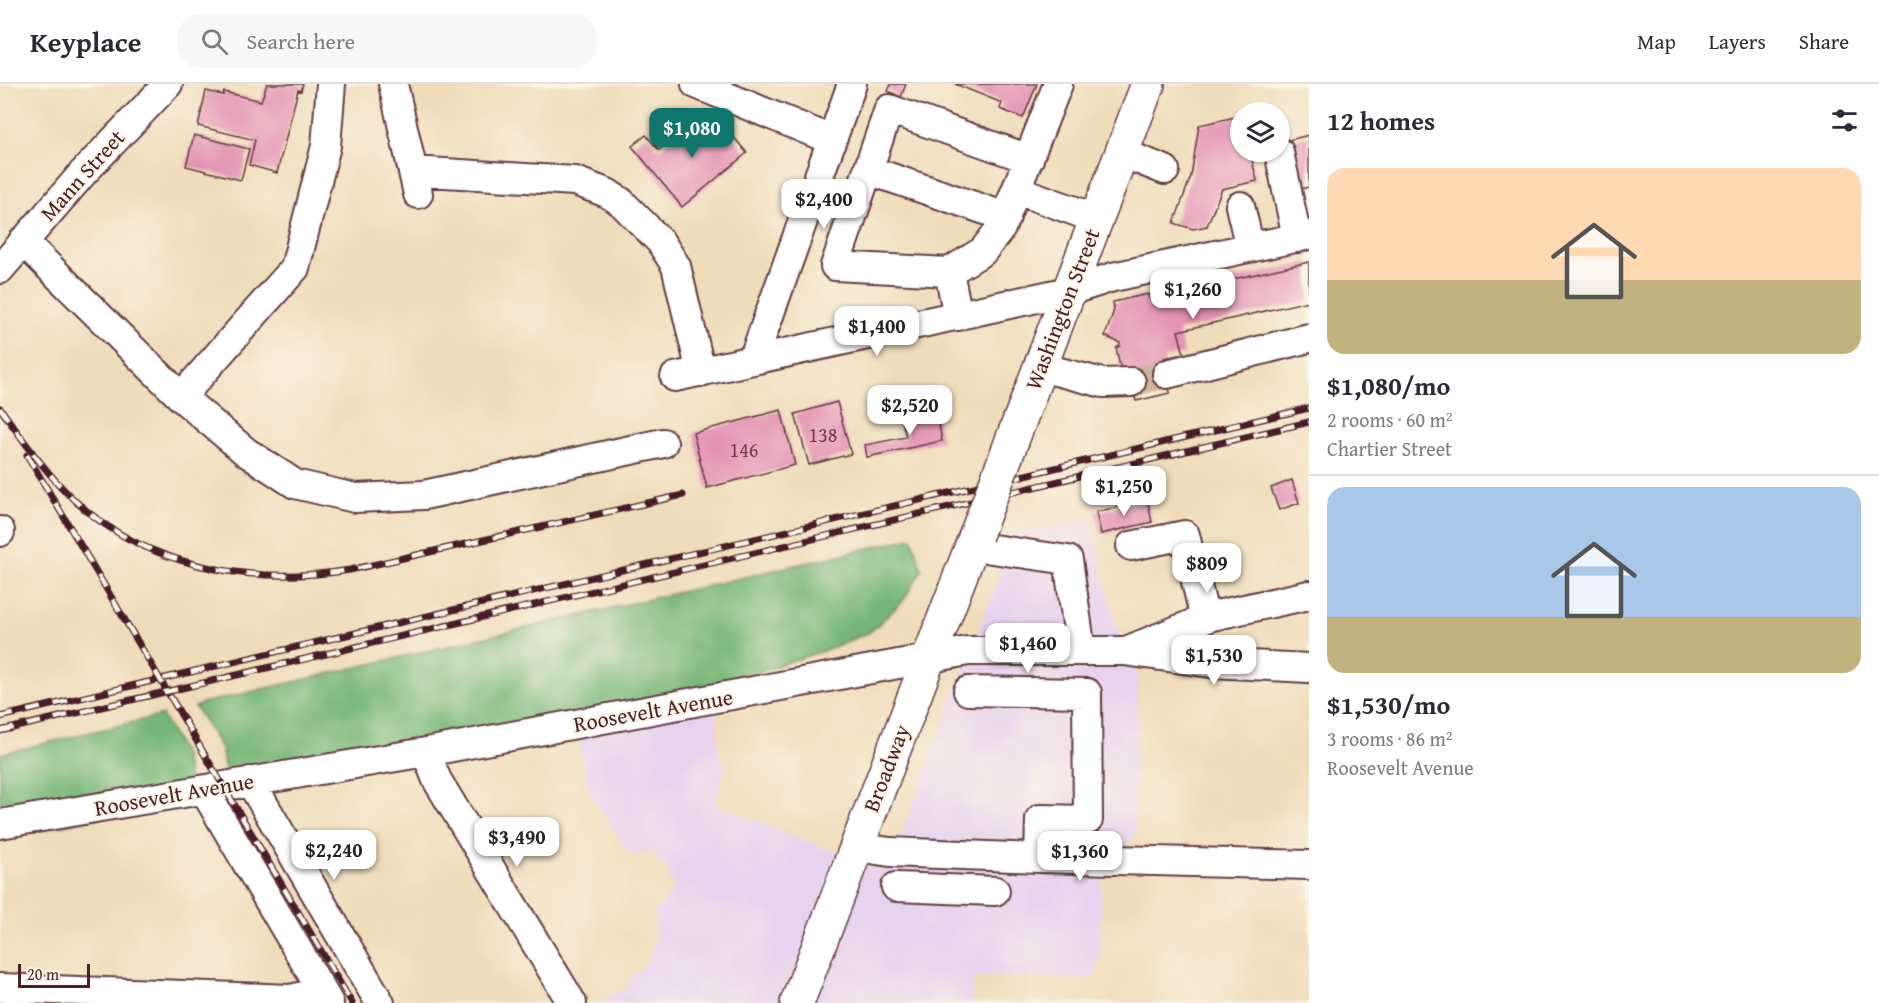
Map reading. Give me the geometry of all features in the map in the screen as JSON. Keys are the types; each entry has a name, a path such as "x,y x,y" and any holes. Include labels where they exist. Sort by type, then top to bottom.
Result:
{"main road":[{"name":"Washington Street","path":"974,541 1148,84"},
{"name":"Broadway","path":"805,1001 856,847 974,541"}],"street":[{"name":"Mann Street","path":"0,269 168,84"},
{"path":"181,397 289,278 294,268 326,146 331,84"},
{"path":"393,84 416,182 575,181 599,189 621,202 660,241 676,266 688,374 958,316 1069,291 1113,277 1303,236 1282,162"},
{"path":"696,84 832,140"},
{"path":"753,360 852,84"},
{"path":"1029,159 889,109 835,266 949,272 975,257 991,244 1006,217 1017,190 1029,159 1058,84"},
{"path":"1122,153 1166,170"},
{"path":"868,170 1006,217"},
{"path":"1017,190 1097,219"},
{"path":"1240,206 1250,248"},
{"path":"23,241 181,397 270,470 295,484 356,498 389,498 456,490 663,443"},
{"path":"949,272 958,316"},
{"path":"1167,374 1309,338"},
{"path":"1040,367 1110,384 1131,382"},
{"path":"1131,546 1185,535 1206,619"},
{"path":"974,541 1068,560 1081,651"},
{"path":"1124,651 1206,619 1309,595"},
{"name":"Roosevelt Avenue","path":"0,824 426,752 968,651 1124,651 1210,663 1309,668"},
{"path":"968,691 1087,693 1088,820 1040,819 1039,858"},
{"path":"426,752 437,780 572,1003"},
{"path":"250,781 380,1003"},
{"path":"0,988 291,999 325,997 204,790"},
{"path":"856,847 962,855 1309,865"},
{"path":"958,889 962,855"},
{"path":"896,886 995,891"}],"shaded area":[{"path":"1090,519 1114,619 1138,677 1134,837 1102,871 1100,956 1094,979 974,976 972,1003 596,1003 627,987 633,974 647,964 655,943 654,912 667,899 673,885 667,869 657,859 654,850 632,855 609,824 588,789 577,731 715,704 719,756 725,765 715,805 887,872 1015,534"}],"green space":[{"path":"912,538 922,570 903,601 870,632 826,650 577,731 228,787 221,748 195,707 203,703"},
{"path":"162,715 184,755 193,798 0,838 0,754"}],"building":[{"path":"267,84 303,84 301,91 298,90 277,173 249,165 255,140 198,126 206,91 223,95 224,92 261,101"},
{"path":"891,84 906,84 901,97 888,91"},
{"path":"955,84 1037,84 1023,118 1000,109 1002,103"},
{"path":"716,116 747,153 682,207 632,146 646,135 659,150 688,126 694,134"},
{"path":"1230,118 1230,162 1252,162 1257,181 1222,189 1207,226 1193,229 1174,223 1191,176 1199,125"},
{"path":"194,135 249,149 241,180 186,166"},
{"path":"1309,135 1309,187 1301,189 1290,140"},
{"path":"1309,262 1309,301 1178,331 1184,354 1164,358 1170,393 1136,401 1128,374 1122,375 1116,348 1120,346 1120,343 1105,336 1114,310 1113,302 1148,294 1149,298"},
{"path":"837,402 851,454 809,465 795,414"},
{"path":"781,410 795,465 707,488 693,433"},
{"path":"937,414 942,441 867,457 865,445 906,437 902,421"},
{"path":"1292,480 1299,503 1279,510 1271,488"},
{"path":"1147,500 1152,522 1101,534 1096,512"}],"tunnel":[{"path":"1131,382 1167,374"}],"railway":[{"path":"0,408 56,481 94,517 127,538 161,554 198,565 235,572 274,575 350,570 683,495"},
{"path":"0,717 1309,408"},
{"path":"0,731 1309,422"},
{"path":"27,455 352,1003"}]}
